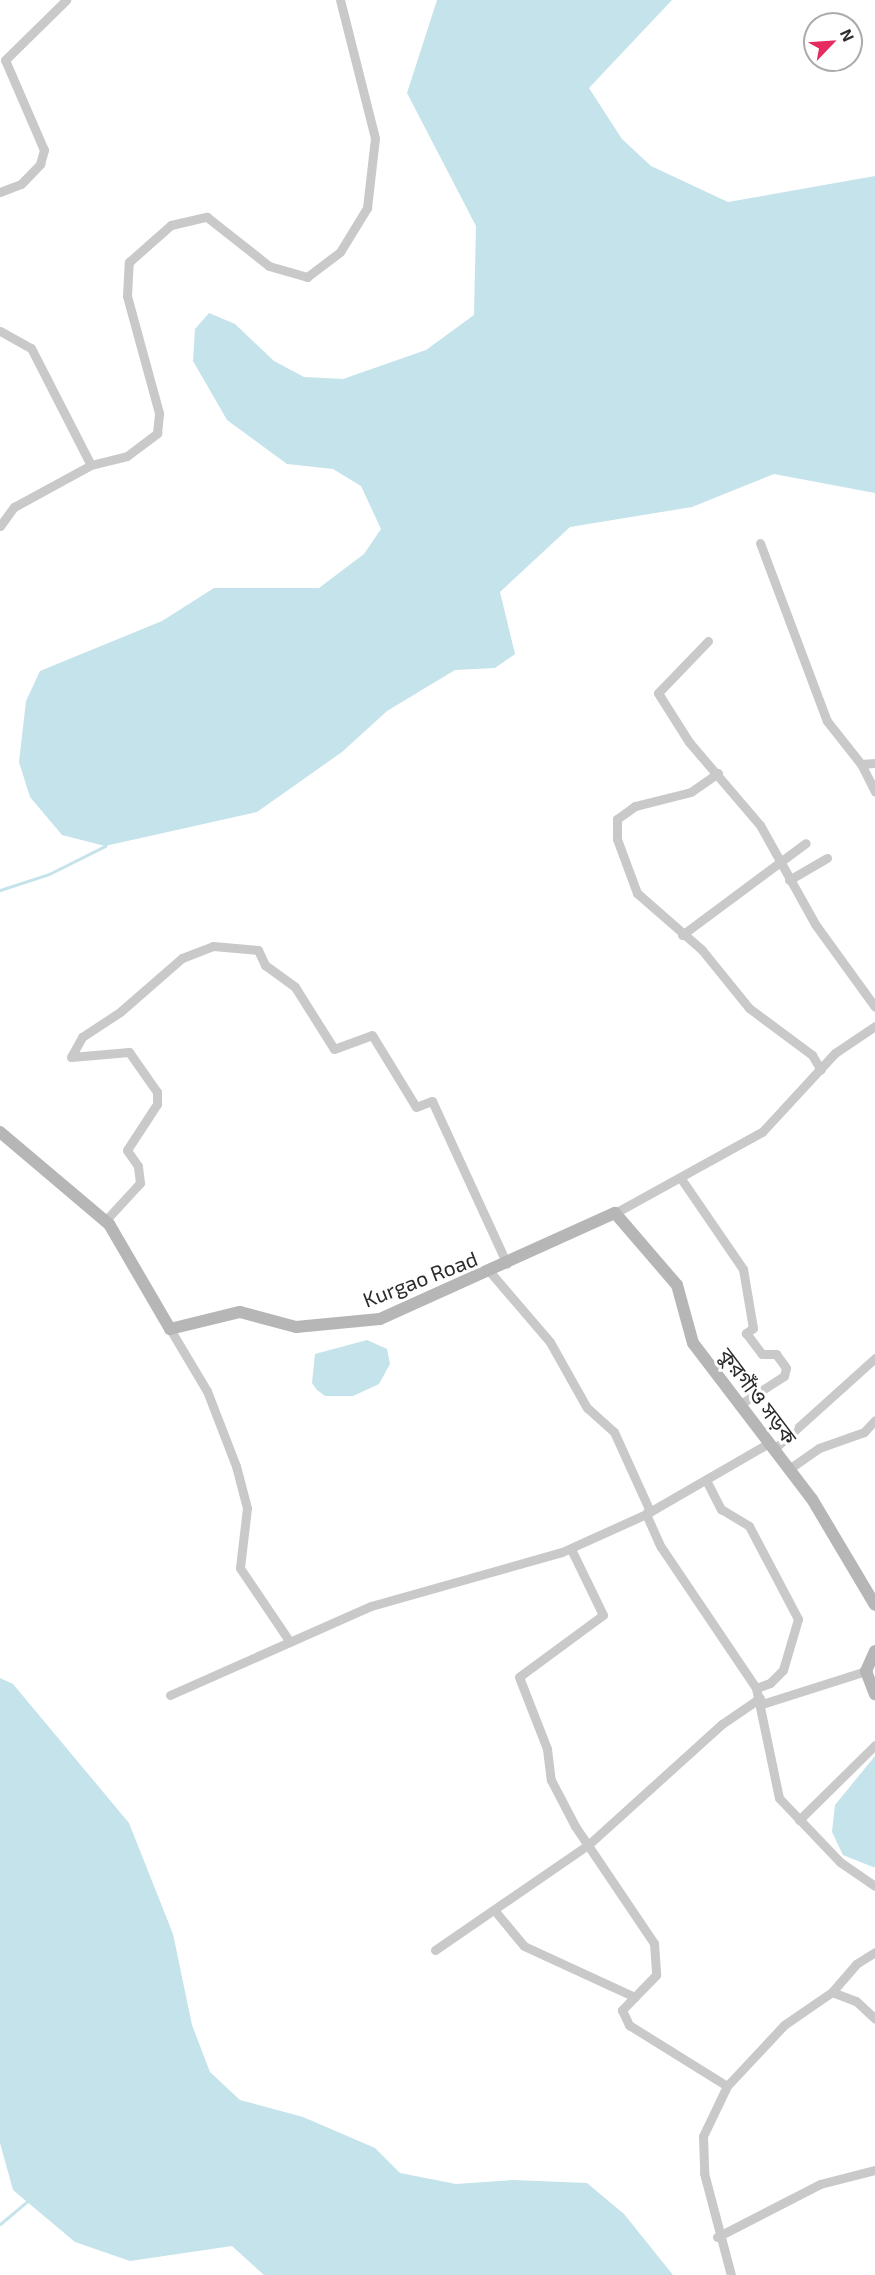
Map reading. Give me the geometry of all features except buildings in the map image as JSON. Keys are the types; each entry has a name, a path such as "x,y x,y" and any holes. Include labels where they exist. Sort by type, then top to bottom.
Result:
{"street":[{"path":"0,192 21,184 40,164 44,150 5,60 66,0"},
{"path":"0,526 14,507 91,465 127,456 157,433 159,413 126,296 129,262 171,225 207,217 269,266 307,277 340,252 367,208 375,138 340,0"},
{"path":"0,331 31,348 91,465"},
{"path":"760,543 809,681 827,721 861,764 875,792"},
{"path":"708,641 658,693 673,721 760,825 789,880 875,1007"},
{"path":"861,764 875,763"},
{"path":"718,773 691,792 652,799 617,819 617,839 637,893 682,935 702,950 749,1008 812,1055 821,1070"},
{"path":"682,935 806,843"},
{"path":"789,880 827,858"},
{"path":"105,1221 140,1183 138,1166 127,1150 157,1104 157,1092 129,1052 71,1057 82,1037 128,1006 182,958 213,946 258,950 265,964 295,987 334,1049 372,1035 416,1107 432,1101 507,1264"},
{"path":"615,1214 682,1180 762,1132 835,1053 875,1026"},
{"path":"0,1132 105,1221 207,1391 236,1466 248,1508 240,1568 290,1642"},
{"path":"682,1180 743,1269 753,1328 746,1333 762,1354 777,1354 786,1368 784,1376 739,1405"},
{"name":"Kurgao Road","path":"170,1329 240,1312 296,1327 359,1324 490,1272 615,1214"},
{"name":"কুরগাঁও সড়ক","path":"615,1214 677,1285 693,1343 789,1469 875,1605"},
{"path":"490,1272 550,1342 587,1408 614,1432 649,1509 646,1514"},
{"path":"170,1695 371,1606 571,1549 646,1514 772,1446 875,1358"},
{"path":"789,1469 819,1448 864,1432 875,1420"},
{"path":"706,1480 721,1509 749,1526 798,1619 783,1670 770,1683 756,1688"},
{"path":"646,1514 661,1547 756,1688 761,1701 774,1786 799,1820 840,1863 875,1886"},
{"path":"571,1549 603,1615 519,1677 547,1749 551,1780 588,1845 654,1943 656,1975 622,2010 629,2025 728,2086"},
{"path":"875,1651 866,1671 875,1694"},
{"path":"435,1950 588,1845 722,1724 761,1701 866,1671"},
{"path":"799,1820 875,1745"},
{"path":"495,1911 524,1946 603,1977 635,1997"},
{"path":"731,2275 717,2237 704,2173 704,2136 728,2086 784,2025 832,1992 856,1964 875,1952"},
{"path":"832,1992 856,2001 875,2019"},
{"path":"717,2237 820,2184 875,2170"}],"water":[{"path":"437,0 672,0 589,88 622,139 651,166 728,202 875,176 875,493 774,474 692,507 570,527 500,592 515,654 495,668 455,670 387,711 342,752 257,812 105,846 62,835 30,797 19,762 26,701 40,671 162,621 214,588 319,588 364,554 381,529 361,486 333,469 287,464 227,420 193,361 195,329 209,313 235,324 274,361 304,377 343,379 426,350 474,315 476,226 407,93"},
{"path":"367,1340 387,1349 390,1364 379,1384 353,1396 325,1396 317,1390 312,1383 315,1354"},
{"path":"0,1678 13,1684 129,1823 173,1934 192,2025 210,2072 240,2100 303,2117 375,2148 400,2173 456,2184 513,2180 587,2183 624,2214 673,2275 264,2275 232,2246 130,2261 75,2242 13,2190 0,2143"},
{"path":"875,1756 875,1867 873,1867 843,1855 832,1832 835,1805"}],"waterway":[{"path":"0,890 49,874 105,846"},
{"path":"0,2224 31,2198"}]}
